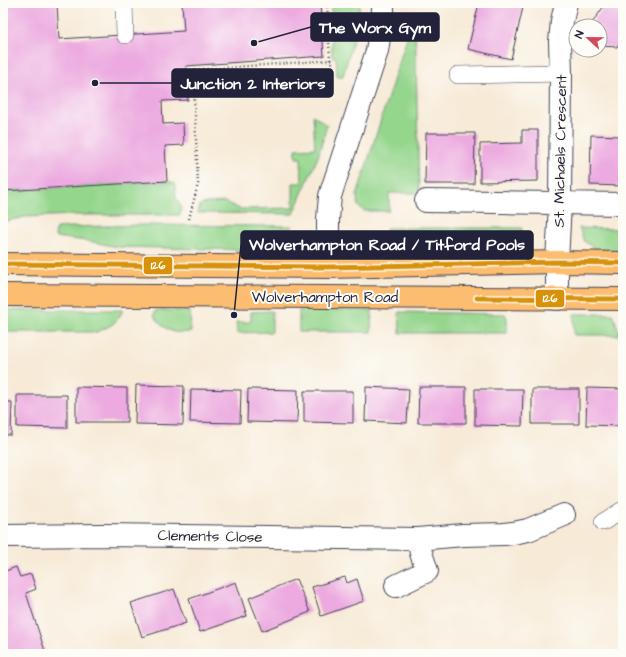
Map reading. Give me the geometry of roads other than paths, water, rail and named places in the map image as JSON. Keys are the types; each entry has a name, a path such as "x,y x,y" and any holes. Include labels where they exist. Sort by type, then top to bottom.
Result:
{"highway":[{"name":"Wolverhampton Road","path":"3,264 328,267 557,262 623,263"},
{"name":"Wolverhampton Road","path":"3,295 623,299"}],"street":[{"path":"328,267 328,219 330,196 377,51 383,3"},
{"name":"St. Michaels Crescent","path":"557,298 560,203 560,42 562,20 566,3"},
{"path":"426,201 623,204"},
{"name":"Clements Close","path":"3,536 102,535 418,538 513,533 528,530 564,515"},
{"path":"396,586 427,571 418,538"}],"lane":[{"path":"124,3 125,35"},
{"path":"458,75 561,73"},
{"path":"603,522 623,510"}],"place":[{"name":"The Worx Gym","path":"254,43"},
{"name":"Junction 2 Interiors","path":"95,83"},
{"name":"Wolverhampton Road / Titford Pools","path":"234,315"}]}
